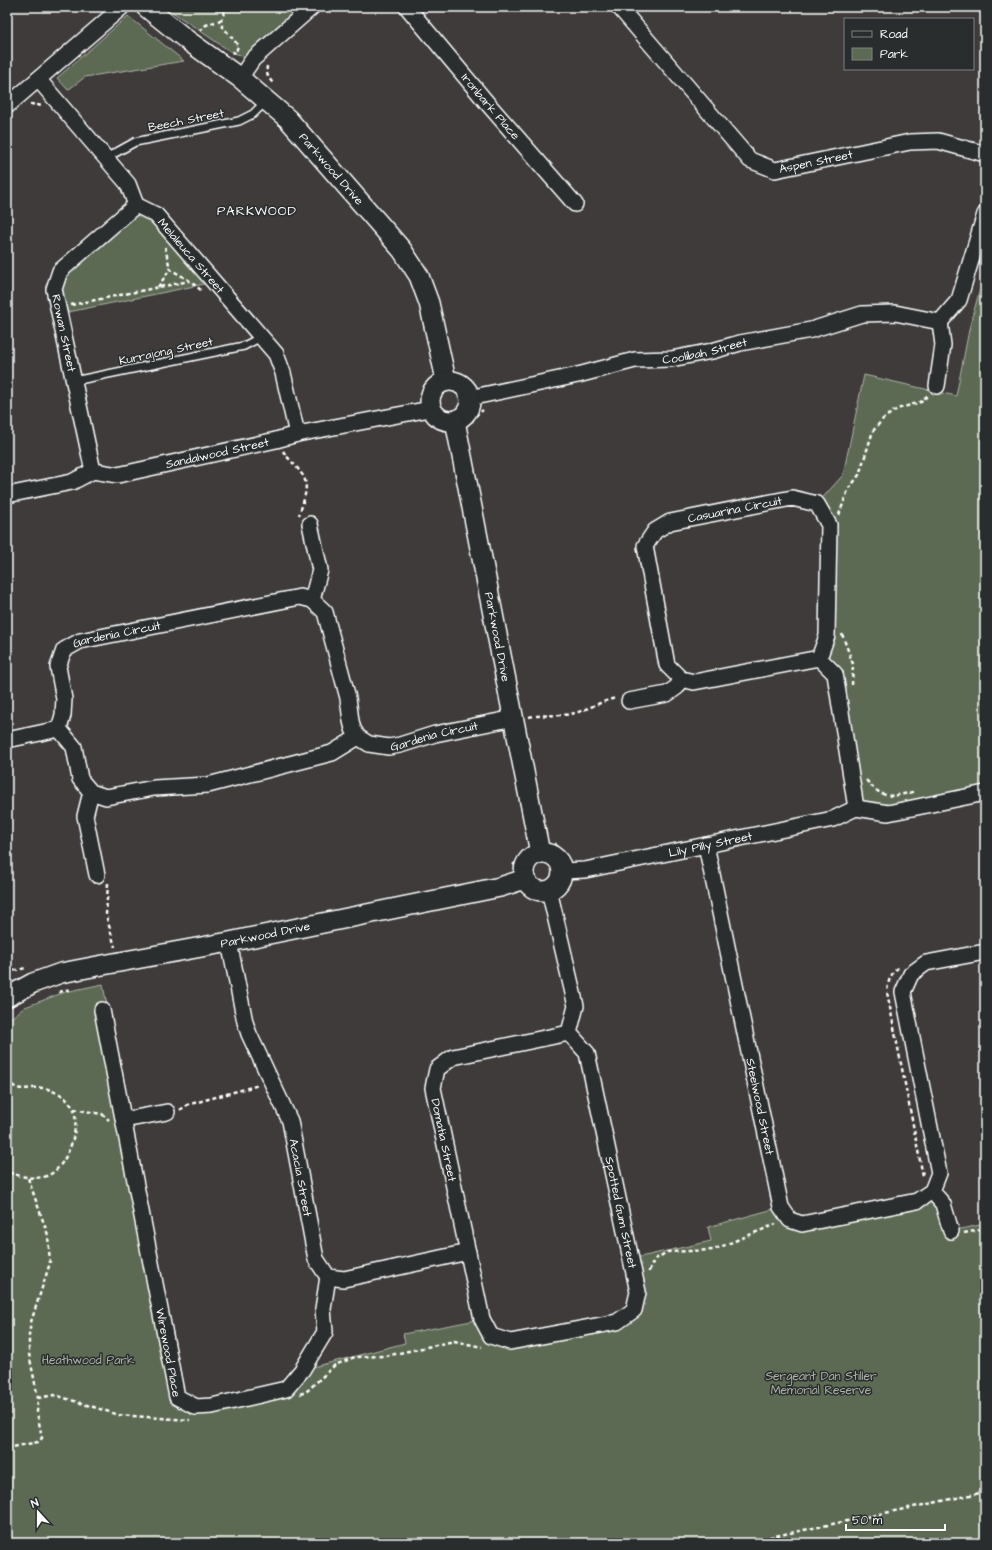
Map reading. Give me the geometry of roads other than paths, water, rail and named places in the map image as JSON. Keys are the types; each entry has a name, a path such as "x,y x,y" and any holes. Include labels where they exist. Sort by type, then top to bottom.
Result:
{"street":[{"path":"7,106 122,7"},
{"name":"Parkwood Drive","path":"146,7 160,19 196,38 288,119 402,250 419,276 429,303 446,380"},
{"path":"240,78 253,59 312,7"},
{"name":"Ironbark Place","path":"407,7 488,104 575,204"},
{"name":"Aspen Street","path":"619,7 750,160 762,165 775,170 910,142 938,141 985,154"},
{"path":"38,79 128,184 136,205"},
{"name":"Melaleuca Street","path":"136,205 156,215 276,354 283,373 297,434"},
{"name":"Rowan Street","path":"93,471 54,289 60,271 136,205"},
{"path":"936,386 943,345 940,322 959,300 985,214"},
{"name":"Coolibah Street","path":"469,398 578,375 635,360 672,359 712,351 740,343 811,330 862,314 895,313 940,322"},
{"path":"446,380 455,381 462,384 467,389 469,398 468,411 464,416 463,425 442,420 436,417 430,409 429,402 431,392 437,385 446,380"},
{"name":"Sandalwood Street","path":"93,471 118,475 297,434 430,409"},
{"name":"Parkwood Drive","path":"463,425 525,717 531,851"},
{"path":"7,495 72,482 93,471"},
{"name":"Casuarina Circuit","path":"681,679 667,665 645,546 655,531 670,522 792,498 817,504 829,525 827,636 819,658"},
{"path":"7,740 58,729 74,748 80,779 91,792 106,797 154,788 208,785 321,756 343,747 358,737 351,721 348,698 325,612 312,600 320,570 310,524"},
{"name":"Gardenia Circuit","path":"58,729 63,715 64,699 58,667 64,650 80,641 300,597 312,600"},
{"path":"625,699 667,694 677,688 681,679 694,682 819,658 834,674 856,808 888,813 985,793"},
{"name":"Gardenia Circuit","path":"358,737 370,744 389,747 435,734 525,717"},
{"path":"91,792 85,816 97,876"},
{"name":"Lily Pilly Street","path":"565,864 585,870 833,819 856,808"},
{"name":"Steelwood Street","path":"706,846 781,1207 790,1220 802,1224 917,1201 928,1186"},
{"path":"518,873 529,885 542,891 555,887 559,882 565,864 560,864 550,854 531,851"},
{"path":"518,873 524,872 528,860 534,856 531,851"},
{"name":"Parkwood Drive","path":"7,997 33,983 61,973 229,942 500,887 518,873"},
{"path":"549,890 576,1006 569,1033"},
{"name":"Acacia Street","path":"229,942 245,1022 249,1034 273,1082 290,1121 316,1258 328,1277"},
{"path":"950,1231 943,1204 928,1186 939,1173 903,992 911,974 926,963 985,952"},
{"name":"Wirewood Place","path":"102,1010 177,1398 196,1407 212,1406 286,1389 302,1370 325,1332 323,1309 328,1277"},
{"name":"Domatia Street","path":"468,1252 433,1088 437,1069 453,1057 569,1033"},
{"name":"Spotted Gum Street","path":"468,1252 482,1319 491,1336 510,1342 617,1322 634,1310 638,1292 587,1054 569,1033"},
{"path":"125,1126 171,1113"},
{"path":"328,1277 344,1279 468,1252"}],"lane":[{"name":"Beech Street","path":"106,158 135,142 239,121 256,112 267,100"},
{"name":"Kurrajong Street","path":"74,381 244,346 261,337"}],"district":[{"name":"PARKWOOD","path":"257,210"}],"park label":[{"name":"Heathwood Park","path":"88,1360"},
{"name":"Sergeant Dan Stiller Memorial Reserve","path":"821,1383"}]}
